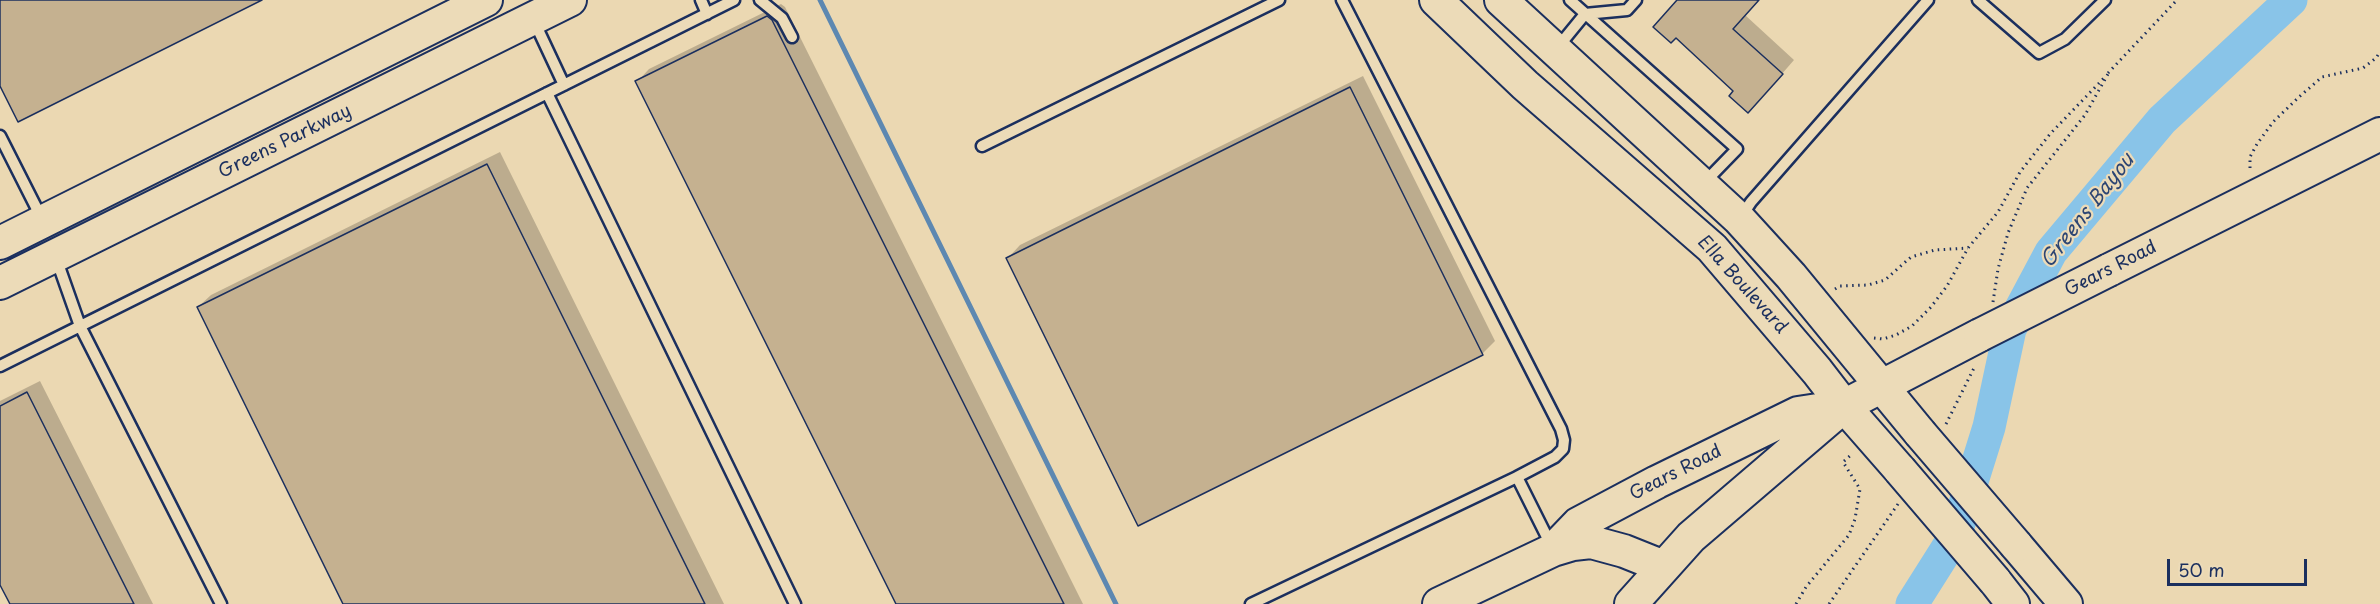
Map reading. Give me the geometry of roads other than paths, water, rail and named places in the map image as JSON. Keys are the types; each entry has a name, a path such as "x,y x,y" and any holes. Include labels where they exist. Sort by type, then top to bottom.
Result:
{"main road":[{"name":"Greens Parkway","path":"0,243 486,0"},
{"name":"Greens Parkway","path":"0,283 56,256 528,9 570,0"},
{"name":"Ella Boulevard","path":"1436,0 1525,85 1712,248 2004,593"},
{"path":"1501,0 1739,219 1791,276 1881,387 2066,604"},
{"path":"1525,85 1555,51"},
{"name":"Gears Road","path":"1439,604 1553,550 1573,544 1592,543 1624,551 1664,567 1691,537 1844,406 2380,134"},
{"path":"1712,248 1739,219"},
{"path":"43,222 56,256"},
{"name":"Gears Road","path":"1553,550 1578,524 1657,482 1798,413 1844,406"},
{"path":"1631,604 1664,567"}],"lane":[{"path":"701,0 707,14"},
{"path":"0,366 734,0"},
{"path":"760,0 782,18 792,37"},
{"path":"982,146 1279,0"},
{"path":"1251,604 1517,477 1555,457 1563,449 1564,440 1342,0"},
{"path":"1570,0 1737,149 1702,184"},
{"path":"1555,51 1585,14 1627,10 1636,0"},
{"path":"1739,219 1759,193 1929,0"},
{"path":"1978,0 2039,53 2065,39 2105,0"},
{"path":"528,9 564,85"},
{"path":"547,93 795,604"},
{"path":"0,136 43,222"},
{"path":"56,256 80,326 221,604"},
{"path":"1517,477 1553,550"}],"waterway":[{"path":"820,0 1116,604"},
{"name":"Greens Bayou","path":"1912,604 1955,536 1989,427 2010,329 2051,252 2162,120 2291,0"}]}
